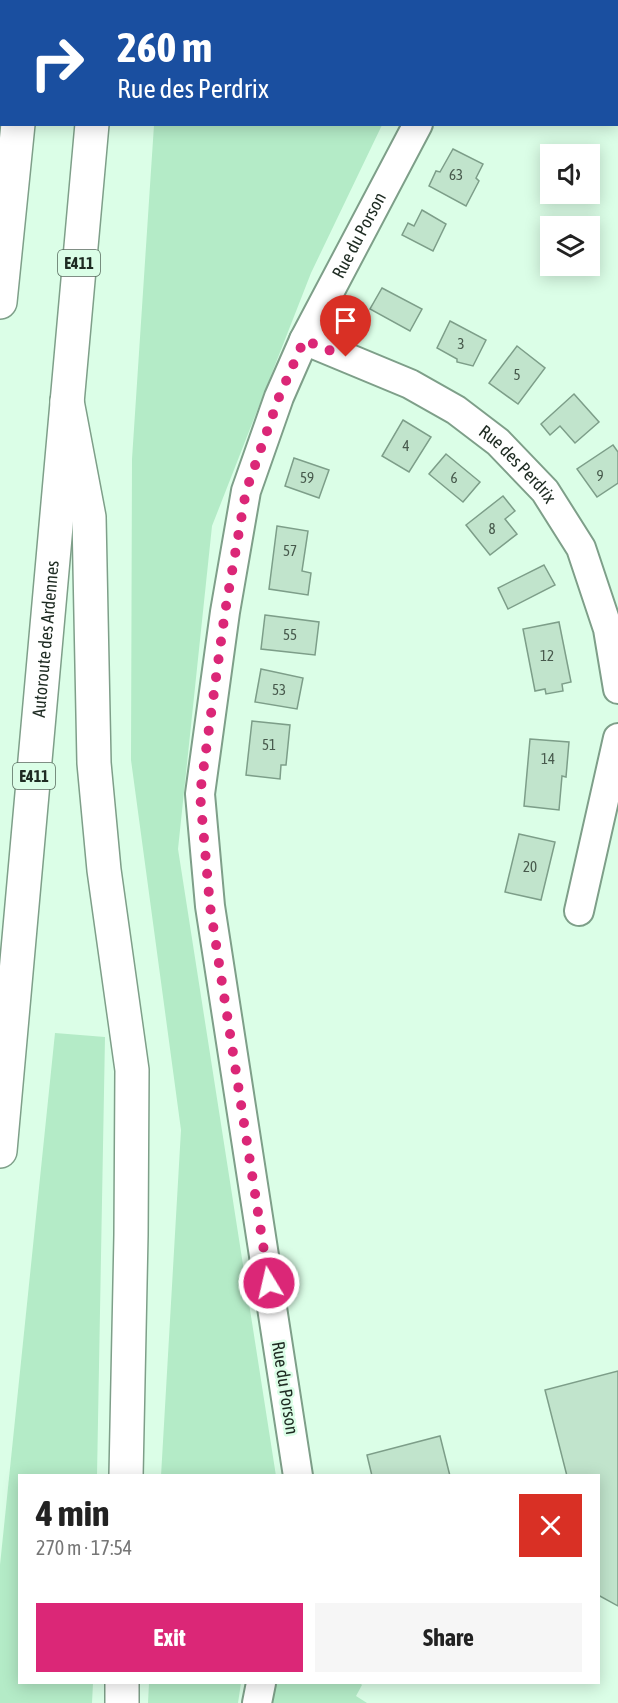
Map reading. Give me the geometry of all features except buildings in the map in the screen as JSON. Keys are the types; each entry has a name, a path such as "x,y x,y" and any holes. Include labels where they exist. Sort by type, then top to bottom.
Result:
{"highway":[{"path":"0,302 18,126"},
{"name":"Autoroute des Ardennes","path":"0,1151 92,126"},
{"path":"67,401 89,517 94,763 104,870 132,1070 126,1474"},
{"path":"122,1684 122,1703"}],"street":[{"name":"Rue du Porson","path":"298,1474 210,906 200,794 225,612 246,491 279,397 304,340 417,126"},
{"name":"Rue des Perdrix","path":"304,340 410,384 456,410 498,442 545,491 581,548 608,629 618,689"},
{"path":"579,911 618,738"},
{"path":"257,1703 261,1684"}],"green space":[{"path":"154,126 382,126 311,273 212,526 178,849 276,1474 161,1474 181,1130 131,760 132,459"},
{"path":"55,1033 105,1037 97,1474 18,1474 18,1684 93,1684 92,1703 0,1703 0,1565"},
{"path":"149,1684 241,1684 238,1703 148,1703"},
{"path":"276,1684 361,1684 356,1696 367,1703 272,1703"}],"route":[{"path":"269,1283 210,906 200,794 225,612 246,491 279,397 304,340 346,357"}]}
